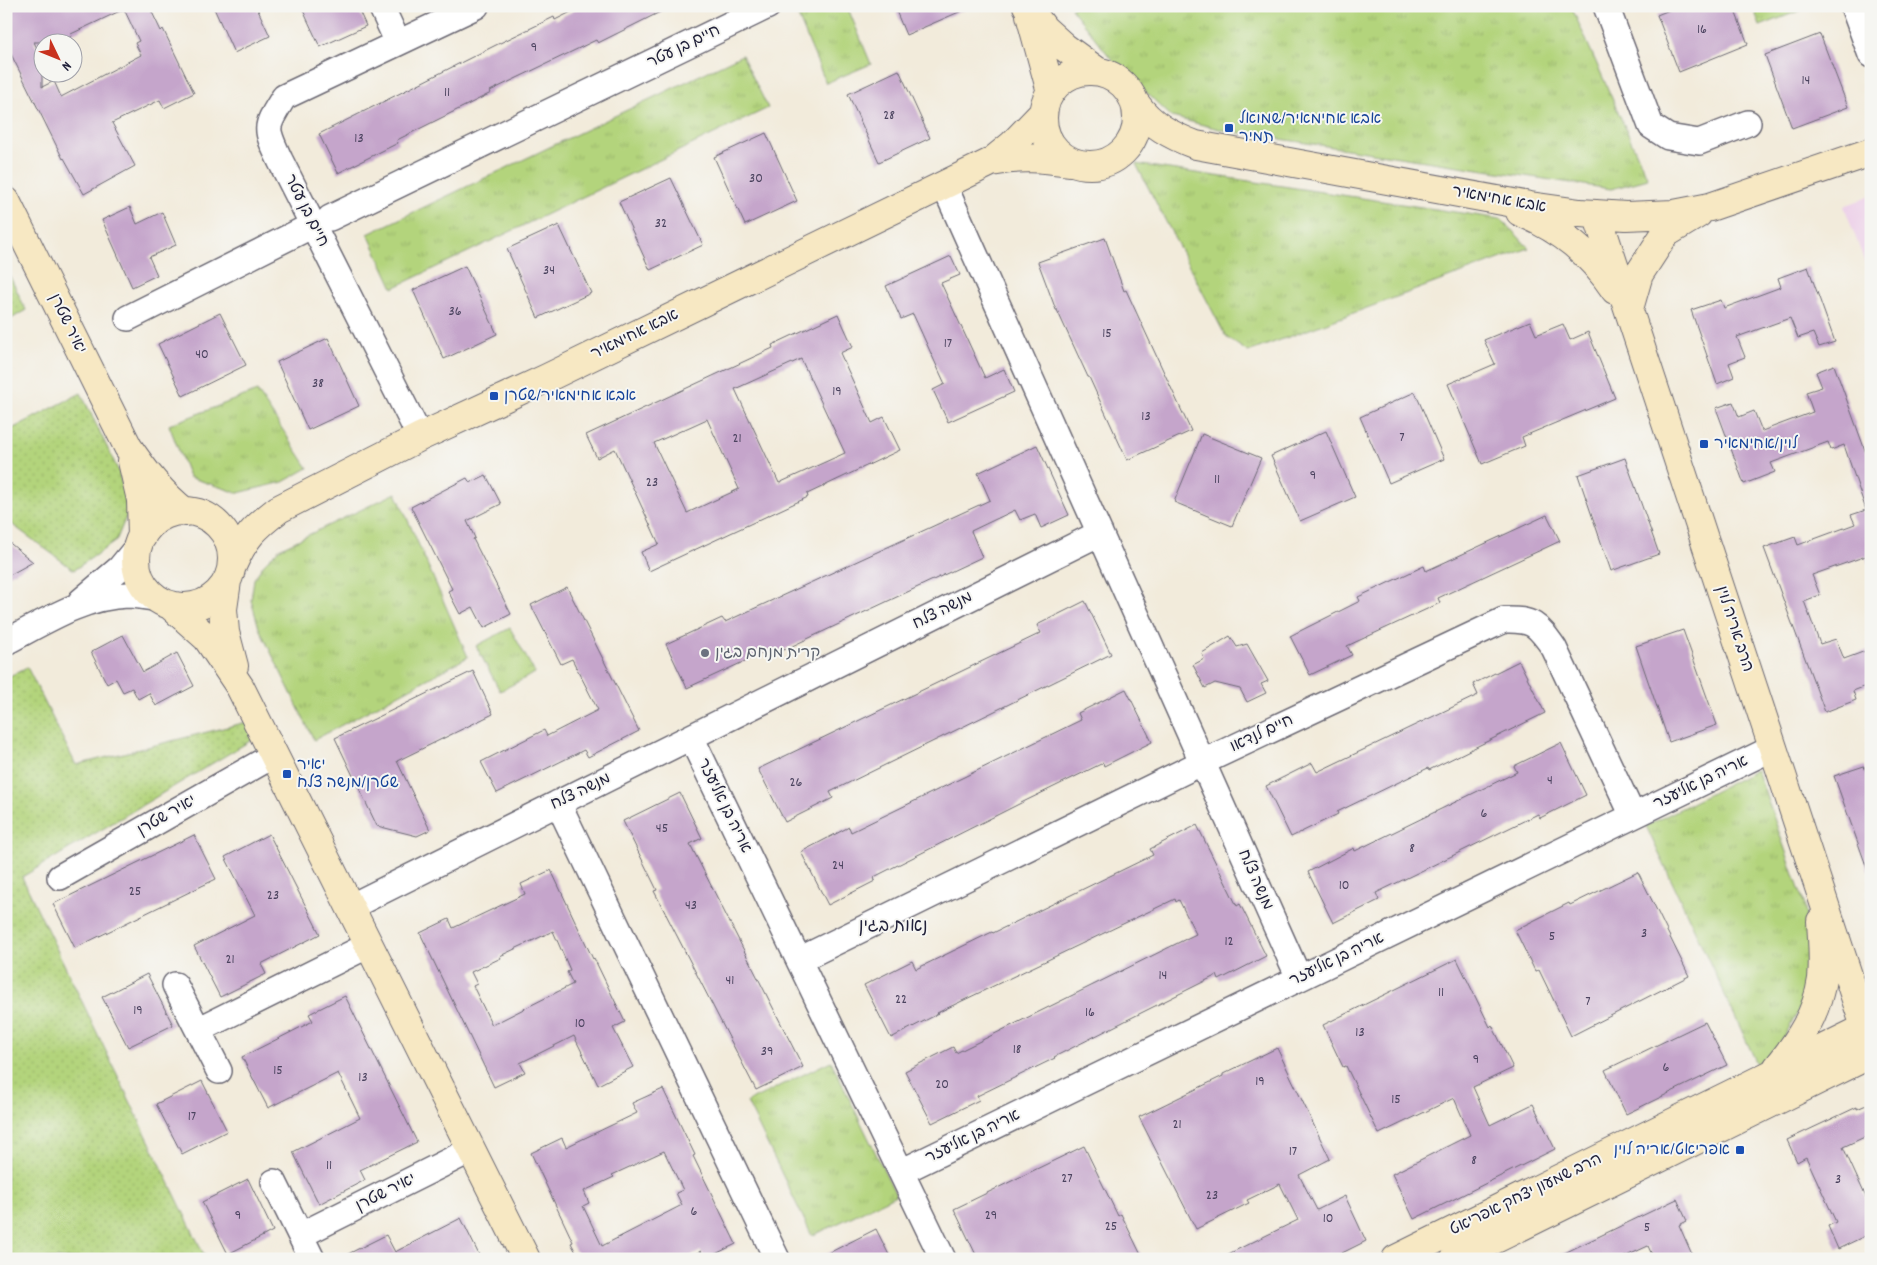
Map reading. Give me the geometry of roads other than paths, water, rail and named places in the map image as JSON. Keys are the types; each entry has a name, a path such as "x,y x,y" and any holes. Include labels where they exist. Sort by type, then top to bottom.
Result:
{"street":[{"path":"381,6 398,43"},
{"name":"חיים בן עטר","path":"420,437 322,222 270,139 268,123 284,97 476,6"},
{"name":"חיים בן עטר","path":"322,222 768,6"},
{"path":"1097,71 1064,47 1044,29 1028,6 1047,102 1044,128 1049,142 1058,154 1071,162 1086,166 1102,164 1133,150 1151,145 1196,145"},
{"path":"1606,6 1651,126 1668,137 1698,142 1748,123"},
{"path":"1853,6 1871,55"},
{"path":"1047,102 1060,82 1071,75 1084,71 1110,74 1121,82 1130,92 1136,104 1138,119 1135,134 1127,147 1116,158"},
{"name":"אבא אחימאיר","path":"229,574 247,537 259,524 279,509 420,437 556,374 991,162 1013,144 1047,102"},
{"name":"אבא אחימאיר","path":"1136,104 1143,114 1162,130 1196,145 1530,206 1626,216 1674,214 1710,207 1871,152"},
{"name":"אבא אחימאיר","path":"991,162 1036,157 1071,162"},
{"path":"944,185 1100,533"},
{"path":"1486,198 1546,224 1570,241 1602,271 1628,309"},
{"name":"יאיר שטרן","path":"6,201 128,447 148,478 164,494 195,514"},
{"path":"1628,309 1639,274 1665,234 1710,207"},
{"name":"הרב אריה לוין","path":"1597,214 1841,955 1869,1032"},
{"path":"128,318 322,222"},
{"name":"יאיר שטרן","path":"128,447 141,500 140,542"},
{"name":"אבא אחימאיר","path":"195,514 240,516 279,509"},
{"path":"71,609 120,568 156,521 174,513 195,514 216,523 226,537 232,554 223,609 225,632 240,687"},
{"name":"מנשה צלח","path":"350,907 1100,533 1300,978"},
{"path":"140,542 136,561 139,575 145,588 207,638 240,687 526,1259"},
{"path":"6,642 71,609 98,600 128,595 163,601 183,607 196,606 208,601 219,592 229,574"},
{"name":"חיים לנדאו","path":"799,960 1202,762 1504,620 1521,619 1533,623 1543,632 1554,648 1633,816"},
{"name":"אריה בן אליעזר","path":"691,737 943,1259"},
{"name":"אריה בן אליעזר","path":"901,1172 1773,748"},
{"name":"יאיר שטרן","path":"60,877 274,755"},
{"path":"558,803 777,1259"},
{"path":"1766,1076 1777,1068 1794,1047 1810,1019 1818,999 1822,977 1821,894"},
{"path":"198,1030 369,945"},
{"path":"1841,955 1866,978 1871,980"},
{"path":"175,985 219,1071"},
{"name":"הרב שמעון יצחק אפריאט","path":"1396,1259 1766,1076 1869,1032"},
{"name":"הרב שמעון יצחק אפריאט","path":"1455,1259 1871,1054"},
{"name":"יאיר שטרן","path":"301,1235 471,1150"},
{"path":"274,1182 312,1259"}],"place":[{"name":"אבא אחימאיר/שמואל תמיר","path":"1229,128"},
{"name":"אבא אחימאיר/שטרן","path":"494,396"},
{"name":"לוין/אחימאיר","path":"1704,444"},
{"name":"קרית מנחם בגין","path":"705,653"},
{"name":"יאיר שטרן/מנשה צלח","path":"287,774"},
{"name":"אפריאט/אריה לוין","path":"1740,1150"}],"district":[{"name":"נאות בגין","path":"893,927"}]}
